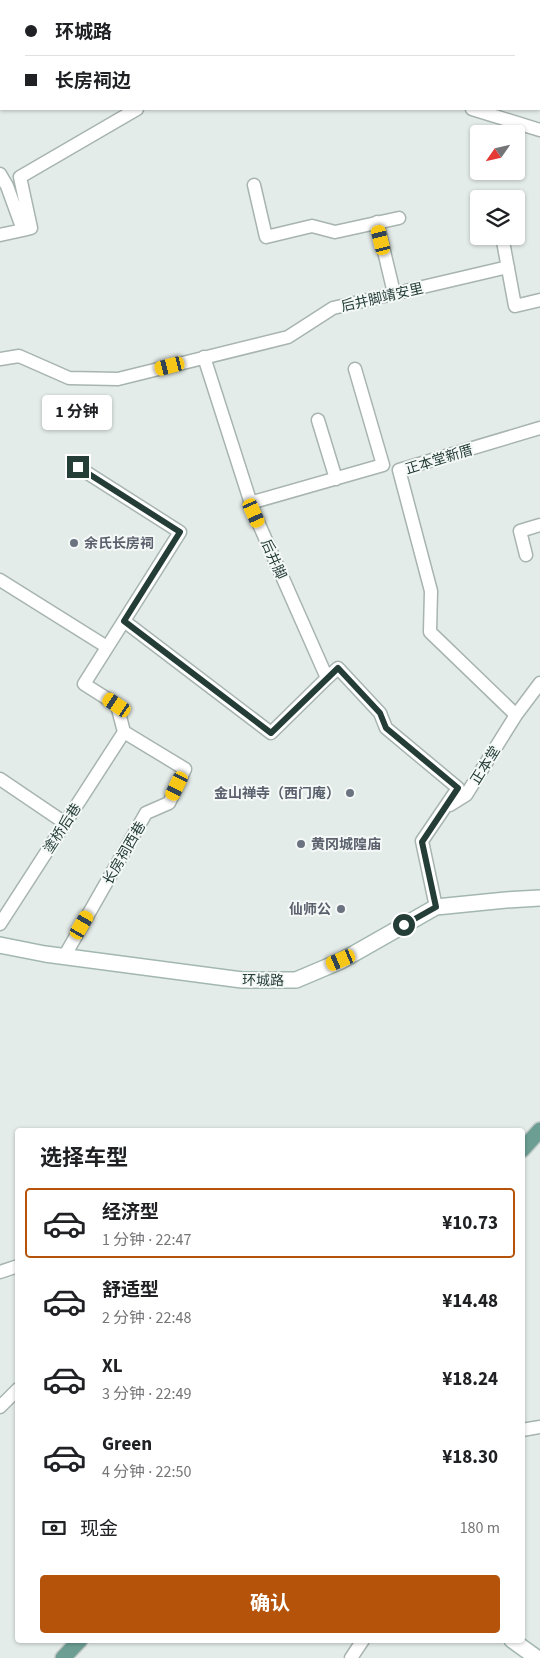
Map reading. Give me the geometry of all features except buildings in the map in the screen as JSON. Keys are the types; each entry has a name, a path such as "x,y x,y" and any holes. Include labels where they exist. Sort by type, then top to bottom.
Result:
{"main road":[{"name":"环城路","path":"0,945 64,957 242,980 296,980 341,960 436,907 540,898"},
{"path":"525,1147 540,1130"},
{"path":"63,1658 77,1643"},
{"path":"516,1643 536,1658"}],"lane":[{"path":"0,235 30,228 20,177 135,110"},
{"path":"475,110 540,130"},
{"path":"0,174 7,186 23,230"},
{"path":"254,185 266,238 312,226 335,232 399,218"},
{"path":"377,222 394,294"},
{"path":"504,245 515,306 539,305"},
{"name":"后井脚靖安里","path":"204,357 288,337 333,308 508,267"},
{"path":"0,359 19,356 69,378 118,379 204,357"},
{"name":"后井脚","path":"204,357 250,504 327,678"},
{"path":"250,504 383,465 355,369"},
{"path":"318,420 336,479"},
{"name":"正本堂新厝","path":"516,715 430,632 431,591 399,470 540,428"},
{"path":"78,467 180,532 84,684 117,705 124,732"},
{"path":"526,555 520,531 540,525"},
{"path":"0,580 107,647"},
{"path":"124,621 271,733 327,678"},
{"name":"正本堂","path":"327,678 338,668 380,713 386,728 458,788 445,808"},
{"name":"正本堂","path":"445,808 466,795 516,715 540,683"},
{"name":"塗桥后巷","path":"0,924 124,732"},
{"name":"长房祠西巷","path":"64,957 146,814 169,803 186,769 124,732"},
{"path":"0,779 66,823"},
{"path":"436,907 422,842 445,808"},
{"path":"0,1272 15,1267"},
{"path":"0,1407 15,1392"},
{"path":"525,1430 540,1427"},
{"path":"350,1658 361,1643"}],"place":[{"name":"余氏长房祠","path":"74,543"},
{"name":"金山禅寺（西门庵）","path":"350,793"},
{"name":"黄冈城隍庙","path":"301,844"},
{"name":"仙师公","path":"341,909"}],"route":[{"path":"78,467 180,532 124,621 271,733 338,668 380,713 386,728 458,788 422,842 436,907 404,925"}]}
